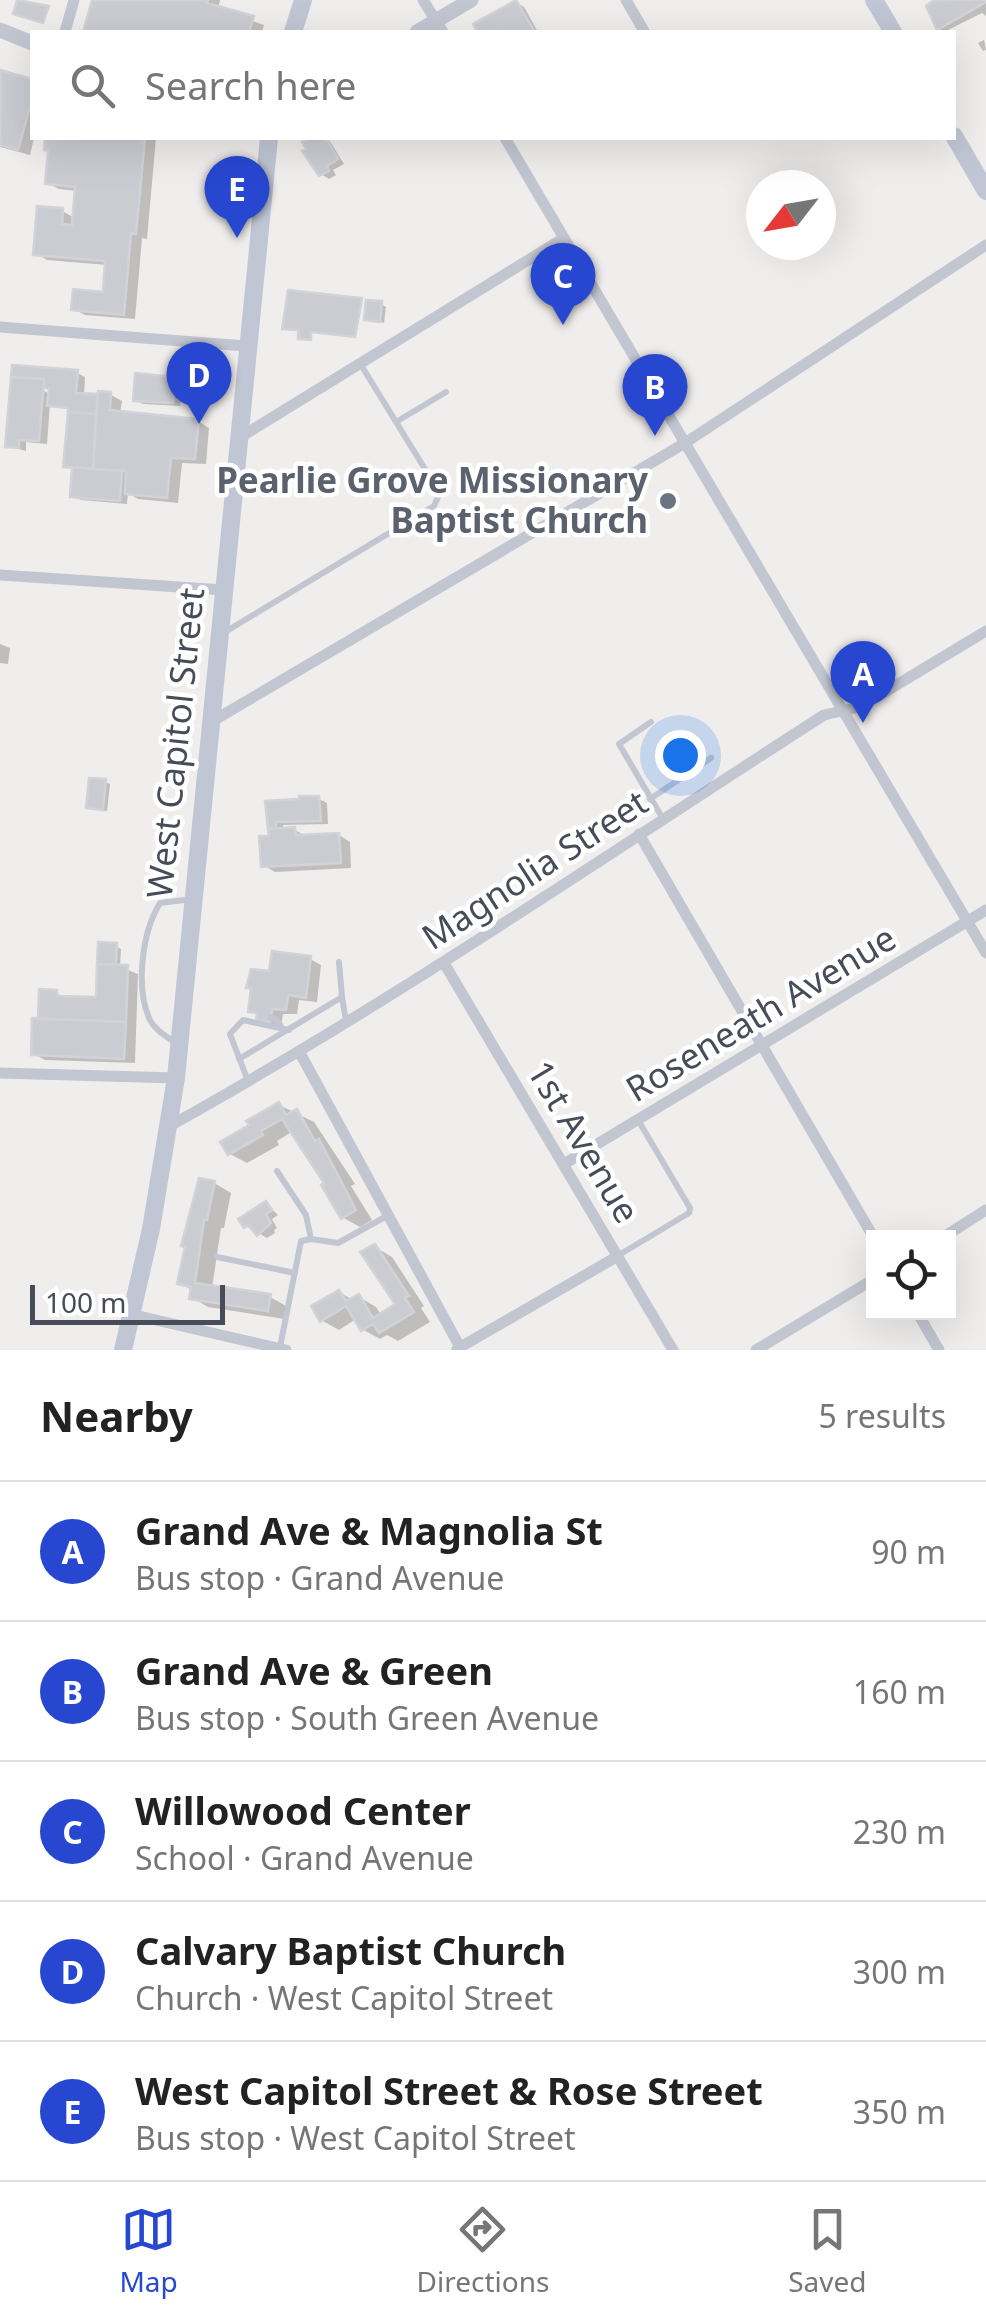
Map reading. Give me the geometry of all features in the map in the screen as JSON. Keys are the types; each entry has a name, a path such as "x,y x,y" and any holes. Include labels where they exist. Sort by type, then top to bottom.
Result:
{"main road":[{"path":"298,30 303,0"},
{"path":"874,0 892,30"},
{"path":"956,139 986,191"},
{"name":"West Capitol Street","path":"123,1350 151,1229 180,1045 269,140"}],"street":[{"path":"66,30 74,0"},
{"path":"423,0 439,27 471,0"},
{"path":"626,0 643,30"},
{"path":"0,30 30,42"},
{"path":"506,140 986,952"},
{"path":"239,438 564,238"},
{"path":"211,722 684,443 986,244"},
{"path":"0,327 246,346"},
{"path":"0,575 224,590"},
{"name":"Magnolia Street","path":"166,1128 300,1054 824,714 860,706 986,631"},
{"path":"639,834 869,1230"},
{"name":"Roseneath Avenue","path":"564,1164 986,910"},
{"name":"1st Avenue","path":"444,963 673,1350"},
{"path":"300,1054 461,1349"},
{"path":"0,1073 176,1078"},
{"path":"955,1230 986,1210"},
{"path":"453,1350 461,1349 618,1256"},
{"path":"756,1350 866,1284"},
{"path":"130,1314 283,1349"},
{"path":"922,1320 939,1350"}],"lane":[{"path":"220,636 434,506 438,497 436,486 361,365"},
{"path":"396,422 446,392"},
{"path":"651,722 619,744 663,819"},
{"path":"650,799 711,758"},
{"path":"180,1045 150,1020 142,989 150,919 160,903 194,899"},
{"path":"339,962 347,1024"},
{"path":"239,1059 342,997"},
{"path":"248,1022 257,1017"},
{"path":"271,1018 286,1029"},
{"path":"248,1082 230,1034 243,1020 286,1029"},
{"path":"618,1256 685,1215 690,1208 638,1120"},
{"path":"277,1172 306,1215 312,1239"},
{"path":"283,1349 301,1241 338,1243 388,1215"},
{"path":"217,1257 295,1273"}],"building":[{"path":"17,0 49,6 43,23 13,14"},
{"path":"92,0 208,0 207,3 254,16 250,30 84,30"},
{"path":"516,0 534,30 476,30 473,24"},
{"path":"934,0 986,2 937,30 926,6"},
{"path":"0,70 30,78 30,106 18,150 0,145"},
{"path":"45,140 145,140 124,315 71,310 73,289 103,292 105,261 33,255 37,206 63,208 62,224 72,225 75,187 45,184 48,151 44,150"},
{"path":"327,140 338,159 319,176 302,151 306,149 302,142"},
{"path":"288,290 362,298 355,337 311,332 311,340 298,339 298,330 282,329"},
{"path":"366,300 382,301 380,322 364,320"},
{"path":"12,365 78,370 76,393 98,394 96,414 47,406 49,388 44,388 44,379 11,377"},
{"path":"135,373 175,377 173,403 133,401"},
{"path":"11,377 44,379 39,441 19,440 19,448 5,447"},
{"path":"98,391 111,392 110,410 199,419 195,459 171,458 167,498 125,494 126,471 93,469"},
{"path":"68,412 96,414 93,469 63,467"},
{"path":"72,467 122,471 120,501 70,497"},
{"path":"89,778 106,779 103,810 86,808"},
{"path":"319,796 321,821 276,822 276,828 268,829 265,801"},
{"path":"295,827 296,835 339,833 341,863 261,867 259,836 269,836 268,829"},
{"path":"98,942 117,943 116,965 97,964"},
{"path":"272,951 311,956 306,998 288,995 286,1010 272,1009 270,1022 256,1021 257,1013 248,1012 251,988 246,988 251,969 269,971"},
{"path":"97,964 128,965 126,1022 38,1019 39,989 57,990 57,996 96,997"},
{"path":"32,1018 126,1022 124,1059 31,1055"},
{"path":"279,1102 286,1115 297,1109 315,1141 319,1139 356,1210 341,1219 321,1185 324,1183 282,1119 228,1155 220,1142"},
{"path":"199,1178 215,1181 204,1220 195,1283 271,1294 268,1311 189,1299 191,1287 177,1284 185,1247 181,1246"},
{"path":"266,1201 272,1210 266,1214 271,1223 257,1236 238,1219"},
{"path":"375,1244 409,1296 405,1298 414,1312 379,1333 373,1324 361,1331 346,1306 320,1322 311,1306 339,1290 346,1301 359,1294 373,1318 395,1304 360,1252"}],"place":[{"name":"West Capitol Street & Rose Street","path":"237,238"},
{"name":"Willowood Center","path":"563,325"},
{"name":"Calvary Baptist Church","path":"199,424"},
{"name":"Grand Ave & Green","path":"655,436"},
{"name":"Pearlie Grove Missionary Baptist Church","path":"668,501"},
{"name":"Grand Ave & Magnolia St","path":"863,723"}]}
